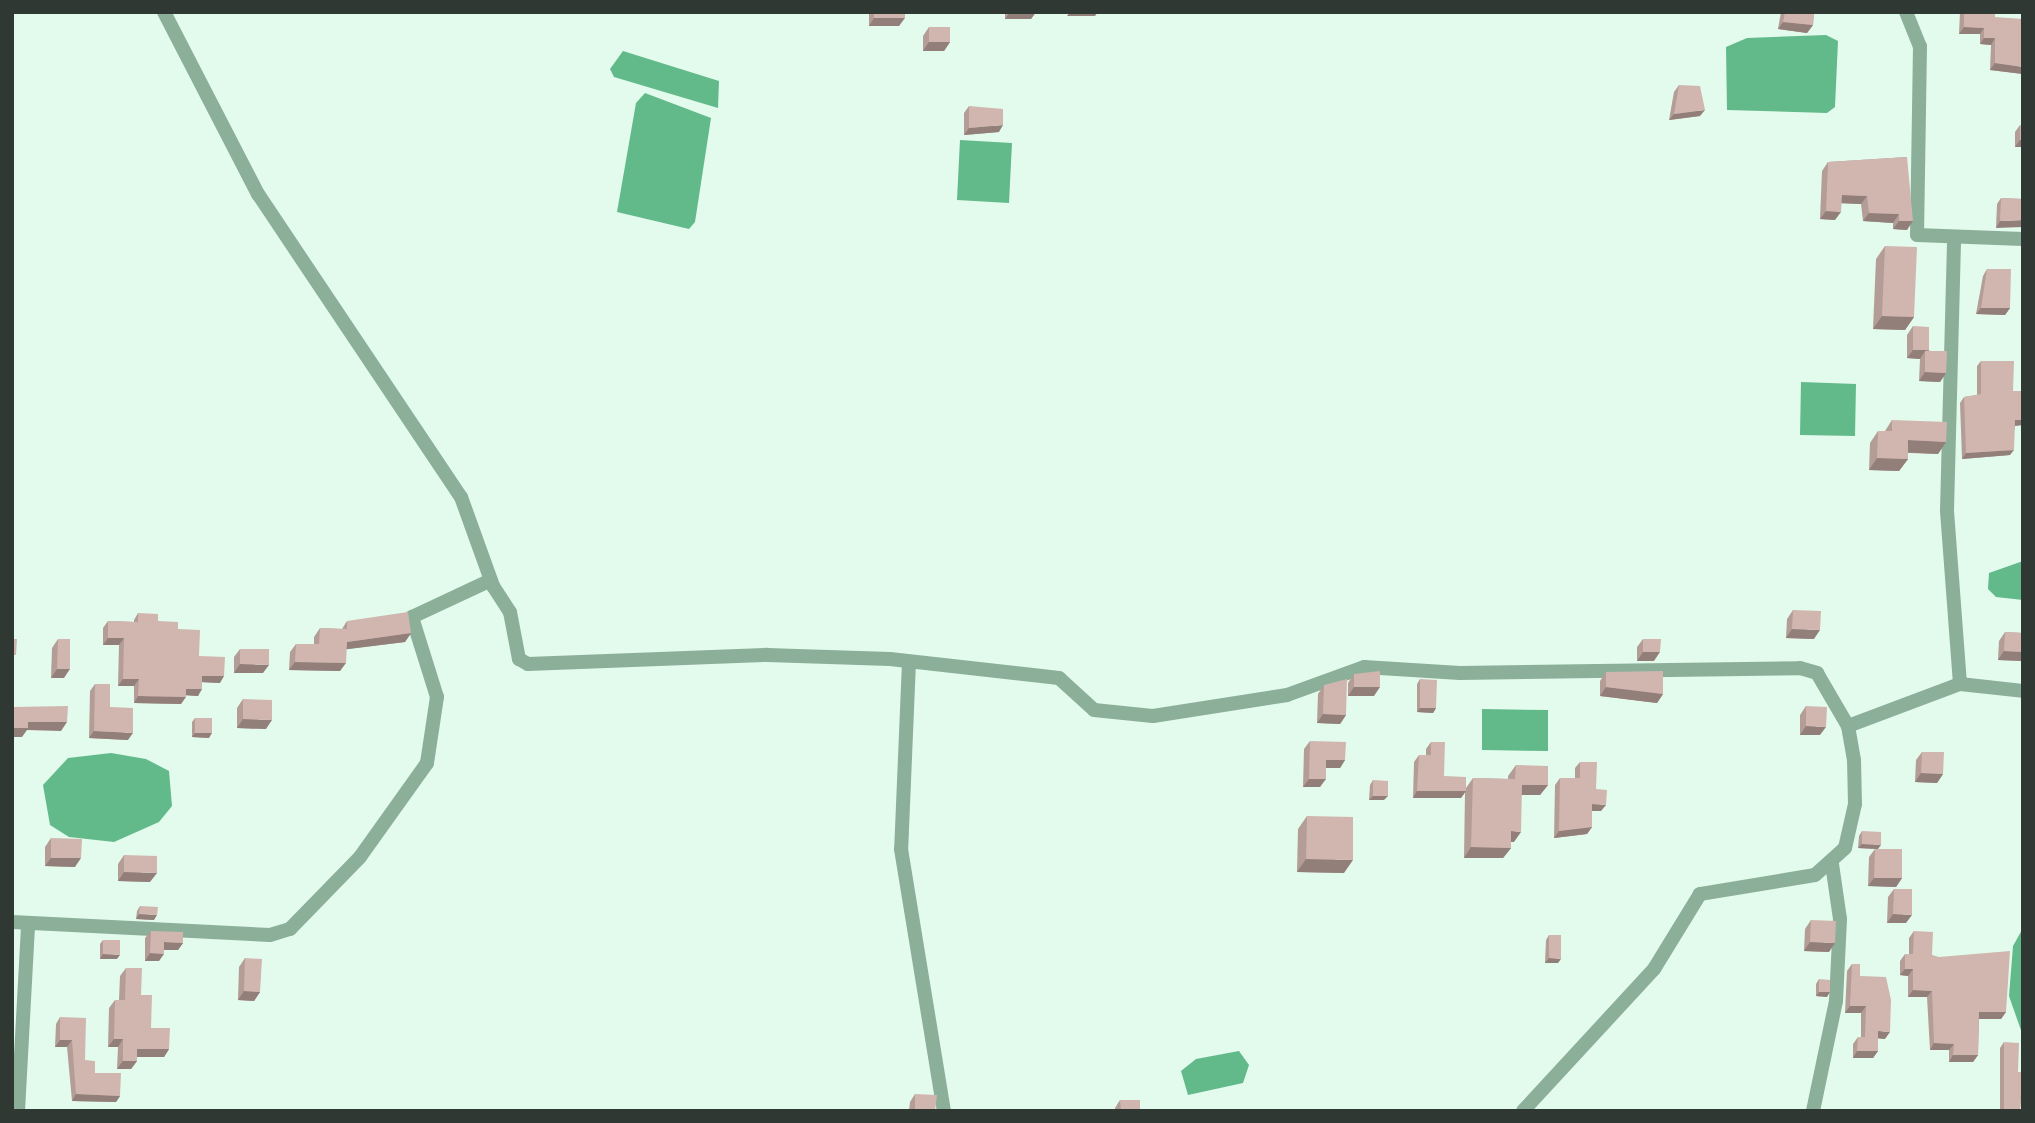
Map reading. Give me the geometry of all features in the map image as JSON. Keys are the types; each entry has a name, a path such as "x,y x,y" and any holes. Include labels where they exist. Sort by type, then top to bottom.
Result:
{"street":[{"path":"164,12 258,194 461,497 491,580 510,612 519,659 528,664 767,655 909,662 1059,678 1094,710 1153,716 1287,695 1364,667 1460,673 1800,668 1828,686 1848,726 1856,804 1851,833 1832,864 1815,875 1700,894 1654,969 1523,1111"},
{"path":"1906,12 1920,46 1917,235 1954,239 2023,239"},
{"path":"1954,239 1947,510 1960,684"},
{"path":"12,922 270,935 290,929 360,857 427,763 437,697 412,617 491,580"},
{"path":"909,662 901,849 944,1111"},
{"path":"1848,726 1960,684 2023,691"},
{"path":"1812,1111 1836,1001 1840,919 1832,864"},
{"path":"18,1111 28,924"}],"shaded area":[{"path":"1826,35 1838,41 1835,107 1827,113 1727,110 1726,47 1747,38"},
{"path":"623,51 719,81 718,108 614,77 610,69"},
{"path":"645,93 711,118 695,222 689,229 617,212 636,103"},
{"path":"960,140 1012,143 1009,203 957,200"},
{"path":"1801,382 1856,384 1855,436 1800,435"},
{"path":"2023,561 2023,600 1996,597 1988,589 1989,573"},
{"path":"1482,709 1548,710 1548,751 1482,750"},
{"path":"111,753 146,759 169,771 172,806 159,822 114,842 69,837 50,825 43,785 68,758"},
{"path":"2023,928 2023,1036 2009,996 2013,946"},
{"path":"1239,1051 1249,1065 1243,1083 1188,1095 1181,1071 1196,1059"}],"building":[{"path":"874,12 905,12 905,18 874,18"},
{"path":"1785,12 1814,12 1813,25 1783,22"},
{"path":"1964,12 1995,12 1995,17 2023,19 2023,67 1995,63 1995,38 1984,38 1984,28 1964,27"},
{"path":"929,27 950,27 950,42 929,42"},
{"path":"1679,85 1700,86 1705,110 1674,114"},
{"path":"969,106 1003,109 1003,125 969,128"},
{"path":"2020,125 2023,125 2023,140 2020,140"},
{"path":"1907,157 1913,221 1899,221 1899,214 1869,213 1867,196 1842,195 1841,212 1826,211 1828,162"},
{"path":"2001,198 2023,199 2023,220 2000,221"},
{"path":"1885,246 1917,247 1914,317 1882,316"},
{"path":"1987,269 2011,269 2010,308 1981,308"},
{"path":"1913,326 1929,327 1929,350 1913,350"},
{"path":"1925,351 1947,351 1946,373 1925,372"},
{"path":"1981,361 2014,361 2013,391 2023,391 2023,420 2015,420 2014,450 1966,453 1964,397 1981,394"},
{"path":"1892,420 1947,422 1946,442 1908,440 1908,459 1877,458 1878,431 1892,431"},
{"path":"1793,610 1821,611 1820,630 1792,629"},
{"path":"408,612 411,633 347,642 346,663 295,662 296,644 319,644 320,628 347,629 347,621"},
{"path":"138,613 158,614 158,621 178,622 178,629 200,630 199,656 225,657 224,676 202,676 202,689 186,689 186,697 138,696 139,679 123,679 124,638 108,638 108,621 138,622"},
{"path":"2005,632 2023,633 2023,652 2004,651"},
{"path":"12,639 17,639 16,655 12,655"},
{"path":"58,639 70,639 70,669 57,669"},
{"path":"1643,639 1661,639 1660,652 1643,652"},
{"path":"240,649 269,649 269,665 240,664"},
{"path":"1380,671 1380,687 1354,687 1354,674"},
{"path":"1663,671 1663,694 1606,687 1606,672"},
{"path":"1347,679 1346,715 1323,714 1324,685"},
{"path":"1420,679 1437,680 1436,708 1420,708"},
{"path":"95,684 110,684 110,707 133,708 133,733 94,731"},
{"path":"243,699 272,700 272,720 243,719"},
{"path":"68,706 67,722 28,722 28,728 12,728 12,707"},
{"path":"1806,706 1827,707 1826,727 1806,726"},
{"path":"195,718 212,718 212,733 195,733"},
{"path":"1310,741 1346,742 1345,760 1326,760 1326,779 1309,779"},
{"path":"1431,742 1445,742 1444,776 1466,777 1466,791 1417,791 1419,755 1431,755"},
{"path":"1922,752 1944,752 1943,774 1921,773"},
{"path":"1580,762 1597,762 1596,789 1607,790 1606,805 1592,804 1592,827 1559,831 1560,778 1580,778"},
{"path":"1516,765 1548,766 1548,785 1522,785 1521,832 1511,831 1511,848 1471,847 1473,778 1515,779"},
{"path":"1373,780 1388,781 1388,796 1373,796"},
{"path":"1307,816 1353,817 1353,860 1306,859"},
{"path":"1862,831 1881,832 1881,845 1862,844"},
{"path":"51,838 82,839 81,858 51,858"},
{"path":"1875,849 1902,849 1902,878 1874,878"},
{"path":"124,855 157,856 157,873 124,872"},
{"path":"1894,889 1912,889 1912,915 1893,914"},
{"path":"140,906 158,907 157,915 139,914"},
{"path":"1811,920 1836,921 1835,943 1810,942"},
{"path":"151,931 183,932 183,943 164,942 164,954 150,953"},
{"path":"1914,931 1933,932 1932,955 1939,957 2010,951 2006,1012 1979,1012 1978,1055 1953,1055 1954,1044 1934,1043 1932,991 1913,990 1913,969 1905,969 1905,954 1913,954"},
{"path":"1549,935 1561,935 1561,959 1549,958"},
{"path":"103,940 120,940 120,955 103,954"},
{"path":"245,958 262,959 260,992 244,991"},
{"path":"1852,964 1860,964 1860,976 1886,977 1891,1000 1890,1032 1878,1031 1878,1051 1857,1051 1858,1037 1865,1037 1866,1006 1850,1006"},
{"path":"126,968 142,968 141,995 152,995 151,1028 170,1028 169,1049 137,1049 137,1061 123,1061 123,1039 114,1039 115,1000 125,1000"},
{"path":"1819,979 1830,980 1830,992 1819,992"},
{"path":"60,1017 86,1018 85,1060 95,1061 95,1073 121,1073 120,1096 76,1094 72,1040 60,1040"},
{"path":"2004,1042 2019,1043 2018,1072 2023,1072 2020,1111 2004,1111"},
{"path":"915,1094 937,1095 935,1111 915,1111"},
{"path":"1120,1100 1140,1100 1140,1111 1121,1111"}]}
